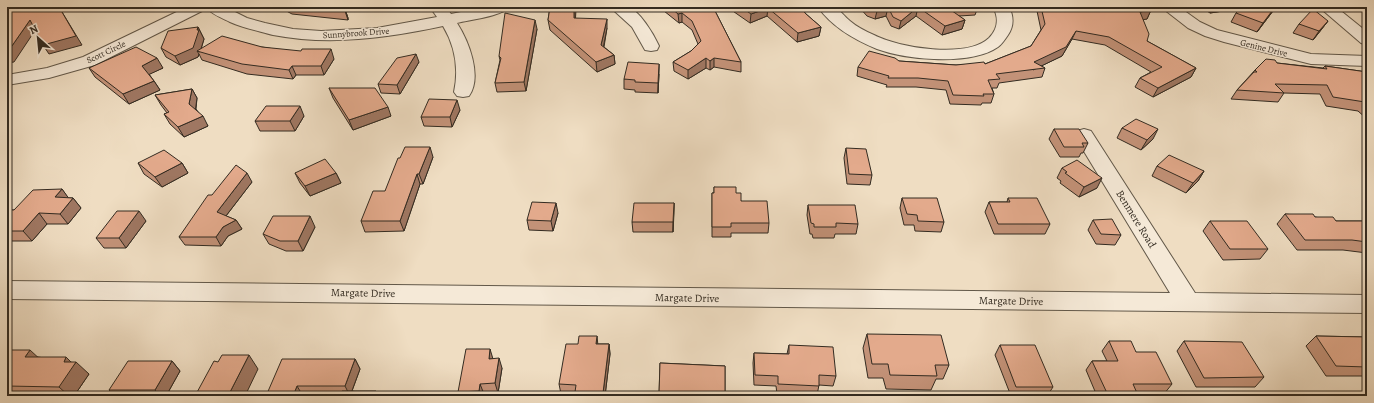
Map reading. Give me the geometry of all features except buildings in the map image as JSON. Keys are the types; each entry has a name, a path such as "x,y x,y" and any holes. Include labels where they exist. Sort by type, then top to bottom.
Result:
{"street":[{"name":"Scott Circle","path":"7,80 48,73 89,61 199,7"},
{"name":"Sunnybrook Drive","path":"214,7 242,22 278,32 312,36 359,35 406,29 443,14 501,7"},
{"path":"618,7 633,18 644,31 651,46"},
{"path":"826,7 846,27 866,38 884,46 926,54 974,51 991,45 1005,27 1006,15 1001,7"},
{"name":"Genine Drive","path":"1169,7 1194,25 1230,39 1311,59 1367,61"},
{"path":"1328,7 1367,40"},
{"path":"443,14 462,48 467,80 464,92"},
{"name":"Benmere Road","path":"1084,135 1188,302"},
{"name":"Margate Drive","path":"7,290 1367,304"}]}
